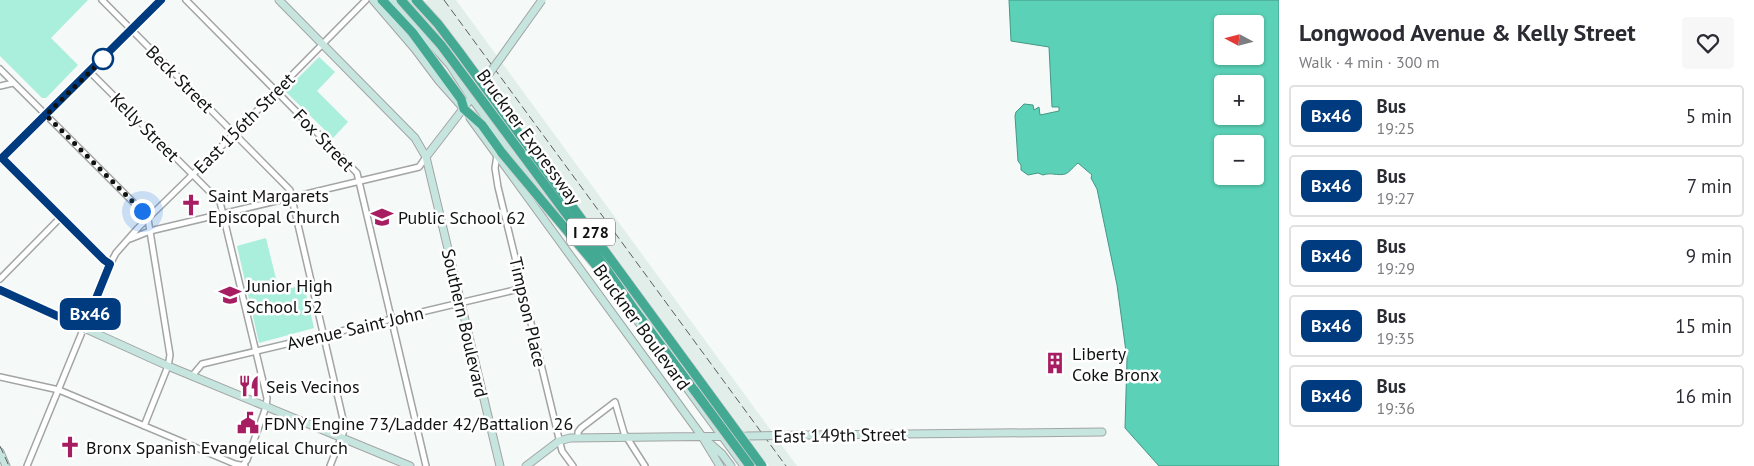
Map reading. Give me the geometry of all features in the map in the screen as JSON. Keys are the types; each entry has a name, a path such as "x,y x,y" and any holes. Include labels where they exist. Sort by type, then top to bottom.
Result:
{"highway":[{"path":"382,0 412,32 461,99 464,109 482,125 500,154 636,312"},
{"name":"Bruckner Expressway","path":"401,0 441,45 750,466"},
{"name":"Bruckner Expressway","path":"416,0 438,24 460,53 762,466"}],"main road":[{"path":"0,158 90,72 161,0"},
{"name":"Southern Boulevard","path":"279,0 415,138 426,157 500,466"},
{"path":"373,0 415,49 438,81 464,109"},
{"name":"Bruckner Boulevard","path":"392,0 450,65 472,98 744,466"},
{"name":"Bruckner Boulevard","path":"408,0 482,84 754,466"},
{"path":"426,157 464,109 542,0"},
{"name":"Bruckner Boulevard","path":"500,154 701,435 720,466"},
{"path":"0,290 168,366 410,466"},
{"name":"East 149th Street","path":"526,466 559,441 565,438 578,437 1102,432"},
{"name":"Bruckner Boulevard","path":"701,435 722,454 731,466"},
{"path":"0,452 6,466"}],"street":[{"name":"Beck Street","path":"102,0 290,190 345,428 342,438"},
{"name":"Fox Street","path":"186,0 357,173 426,466"},
{"name":"East 156th Street","path":"28,466 116,253 366,0"},
{"path":"0,69 148,219 170,355 168,366 144,426"},
{"name":"Kelly Street","path":"90,72 220,202 267,398 266,407"},
{"path":"0,86 13,83"},
{"name":"Timpson Place","path":"500,154 495,168 498,187 559,441 562,451 573,466"},
{"path":"130,239 150,231 419,167 426,157"},
{"path":"0,158 110,264"},
{"path":"0,279 62,217"},
{"name":"Avenue Saint John","path":"192,376 202,364 523,288"},
{"path":"0,377 59,390 235,464 244,466 266,407"},
{"path":"578,437 578,432 581,428 615,402 626,437 644,466"},
{"path":"330,466 342,438"}],"shaded area":[{"path":"0,0 88,0 51,38 78,65 46,98 42,98 0,56"},
{"path":"428,0 456,0 797,466 769,466 496,92 454,36 425,2"},
{"path":"1009,0 1279,0 1279,466 1159,466 1125,428 1127,359 1117,285 1097,189 1091,178 1092,175 1078,163 1065,174 1043,175 1038,173 1028,175 1021,170 1021,165 1018,161 1016,112 1024,104 1033,105 1034,110 1039,107 1040,115 1059,111 1059,107 1052,107 1049,47 1011,41"},
{"path":"319,57 335,72 317,91 348,122 333,138 285,91"},
{"path":"266,238 279,291 304,285 314,328 259,343 237,246"}],"railway":[{"path":"444,0 786,466"},
{"path":"0,446 9,466"}],"bus line":[{"name":"Bx46","path":"0,290 84,328 110,264 2,158 161,0"}],"place":[{"name":"Saint Margarets Episcopal Church","path":"191,205"},
{"name":"Public School 62","path":"382,217"},
{"name":"Junior High School 52","path":"230,295"},
{"name":"Liberty Coke Bronx","path":"1055,363"},
{"name":"Seis Vecinos","path":"249,386"},
{"name":"FDNY Engine 73/Ladder 42/Battalion 26","path":"248,423"},
{"name":"Bronx Spanish Evangelical Church","path":"70,447"}],"route":[{"path":"103,59 105,57 46,115 142,211"}]}
